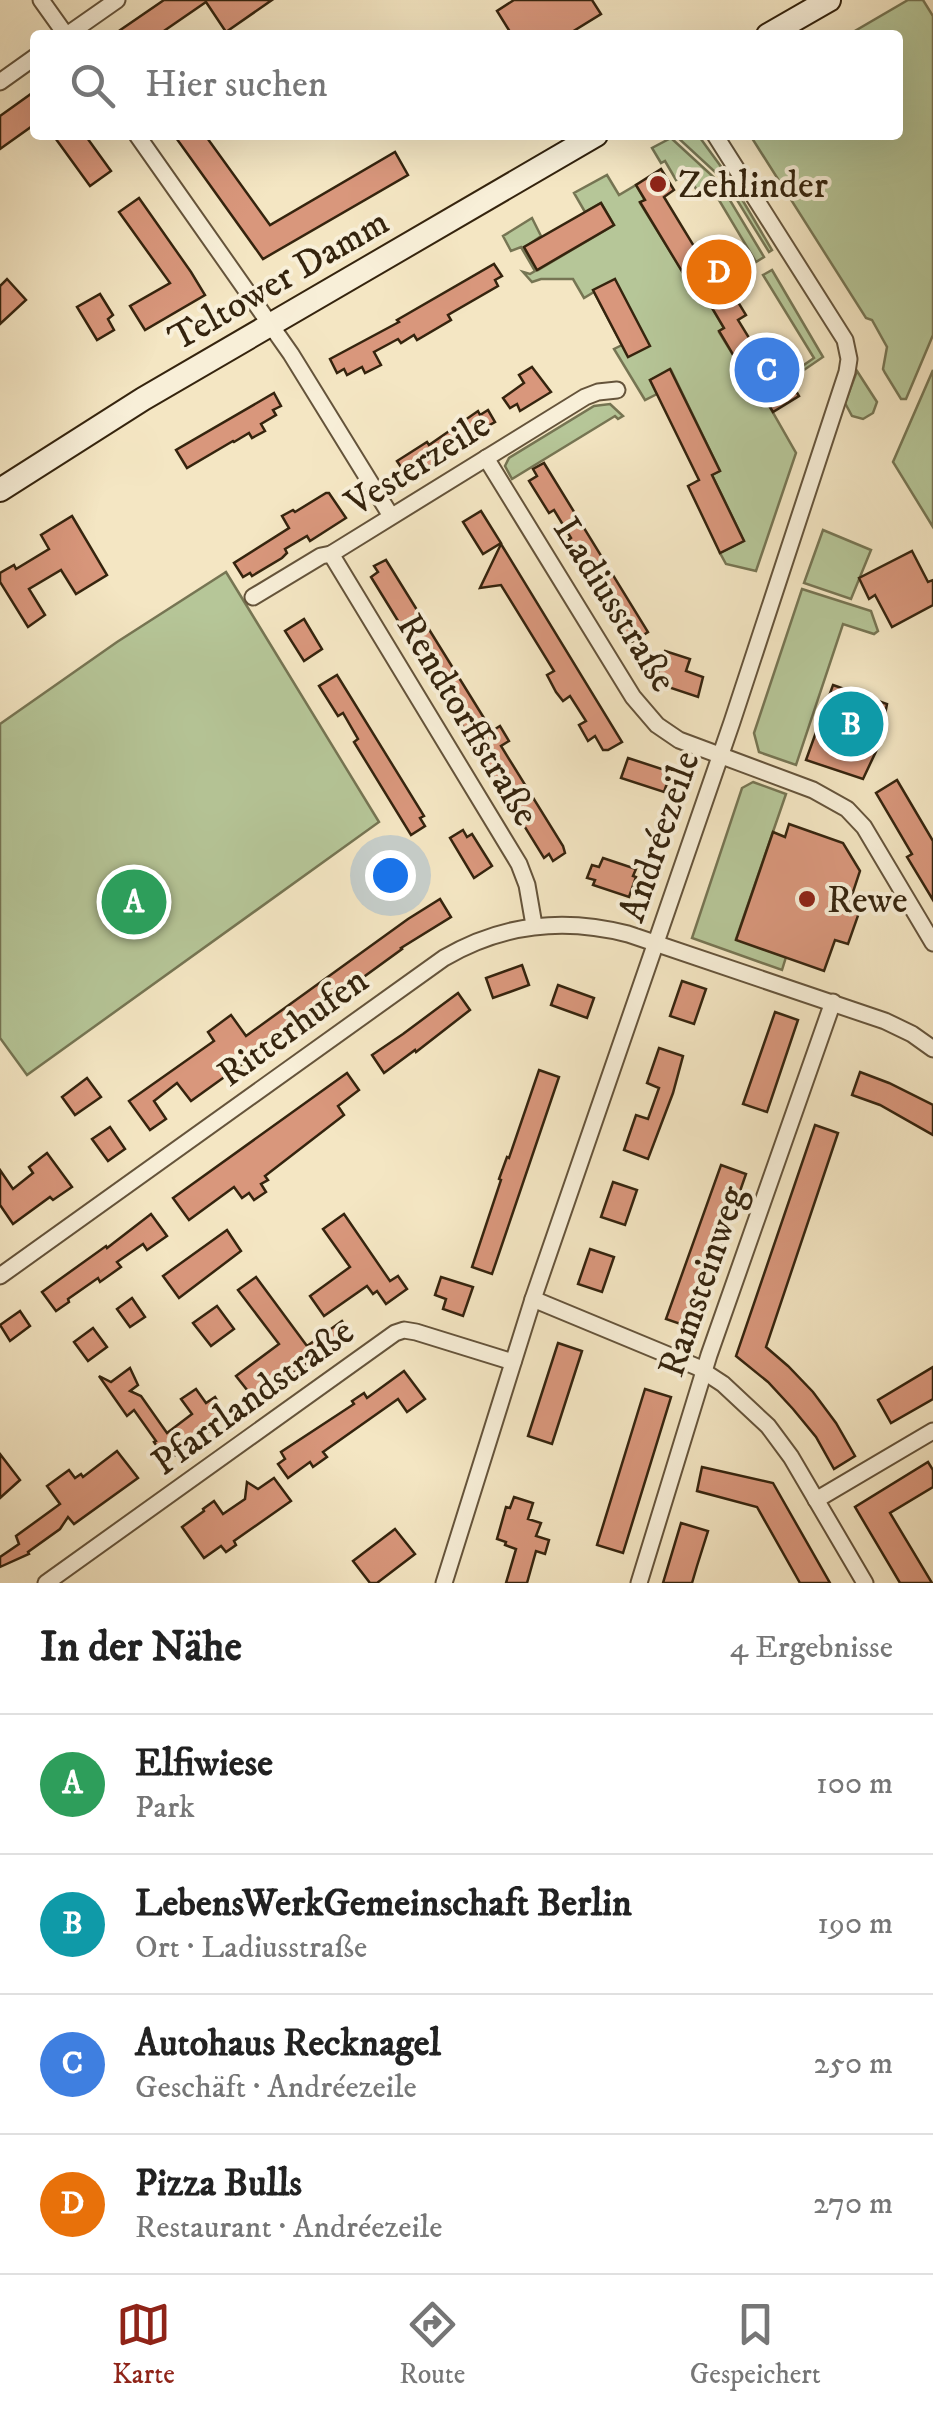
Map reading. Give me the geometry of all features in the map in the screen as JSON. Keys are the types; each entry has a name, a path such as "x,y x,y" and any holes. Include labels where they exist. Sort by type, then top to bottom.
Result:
{"main road":[{"path":"777,30 829,0"},
{"name":"Teltower Damm","path":"0,490 132,406 587,140"}],"street":[{"path":"41,0 62,30"},
{"path":"73,30 117,0"},
{"path":"0,82 30,61"},
{"path":"141,140 270,324 391,516"},
{"name":"Andréezeile","path":"444,1583 533,1299 721,755 847,372 846,340 718,140"},
{"name":"Vesterzeile","path":"253,597 585,397 617,390"},
{"name":"Ladiusstraße","path":"486,458 640,706 657,725 679,740 813,790 847,810 864,827 933,943"},
{"name":"Rendtorffstraße","path":"330,554 519,864 534,925"},
{"name":"Ritterhufen","path":"0,1276 444,958 485,937 534,925 593,926 655,943 885,1021 933,1049"},
{"name":"Ramsteinweg","path":"639,1583 704,1371 833,1002"},
{"path":"533,1299 704,1371 723,1384 768,1426 791,1457 865,1583"},
{"name":"Pfarrlandstraße","path":"46,1583 404,1330 513,1362"},
{"path":"816,1500 933,1431"}],"green space":[{"path":"908,0 923,0 933,16 933,335 906,399 901,399 883,369 887,347 872,320 866,318 753,140 903,140 903,30 857,30"},
{"path":"673,140 719,182 764,257 756,262 713,190 701,197 687,174 676,180 652,148"},
{"path":"680,140 702,140 730,179 772,250 769,252 726,182"},
{"path":"607,175 619,195 636,185 645,200 640,203 686,277 692,274 724,328 719,332 760,399 764,397 796,453 756,571 726,564 720,553 744,541 712,475 720,471 671,370 650,380 657,394 645,400 614,349 622,345 594,292 584,298 573,279 532,282 523,272 535,271 521,247 511,251 503,236 532,218 541,236 524,248 538,270 614,225 601,203 585,212 574,193"},
{"path":"772,270 823,357 804,370 801,367 814,358 763,275"},
{"path":"933,370 933,527 893,462"},
{"path":"857,371 877,402 873,413 863,419 852,416 845,403"},
{"path":"610,404 623,416 615,416 512,479 505,466 509,458 594,406"},
{"path":"823,530 871,550 851,599 804,583"},
{"path":"226,572 379,822 27,1075 0,1038 0,724"},
{"path":"802,589 871,611 878,631 874,634 843,624 796,765 759,752 754,733"},
{"path":"753,782 786,794 736,939 786,957 782,970 692,938 742,788"}],"building":[{"path":"164,0 272,0 229,30 225,30 206,2 165,30 120,30"},
{"path":"514,0 592,0 601,14 575,30 509,30 497,11"},
{"path":"30,95 30,128 0,149 0,116"},
{"path":"57,140 89,140 111,171 90,186"},
{"path":"178,140 209,140 270,225 395,152 408,175 263,259"},
{"path":"661,169 674,190 664,197 706,266 713,261 746,315 738,320 776,382 787,376 799,396 773,412 764,397 760,400 719,331 724,328 692,274 686,278 640,202 645,200 636,185"},
{"path":"139,198 205,295 145,330 130,306 170,283 119,212"},
{"path":"601,203 614,225 537,270 524,247"},
{"path":"494,264 502,276 495,280 498,286 448,315 451,320 417,340 414,335 401,343 398,339 374,352 381,365 365,373 362,367 347,375 344,369 337,373 330,359"},
{"path":"7,279 26,300 0,324 0,286"},
{"path":"615,279 650,346 628,357 593,290"},
{"path":"100,294 113,315 108,319 114,330 97,340 77,307"},
{"path":"532,367 551,392 520,411 517,404 510,408 503,398 524,383 519,375"},
{"path":"670,369 720,471 712,475 744,541 720,553 688,486 699,480 650,380"},
{"path":"274,393 281,406 273,410 276,415 261,424 265,431 252,438 249,433 187,468 176,450"},
{"path":"488,410 495,422 488,426 490,430 409,479 397,461 427,442 429,445 478,411 480,415"},
{"path":"544,463 648,632 632,642 604,601 609,598 591,570 586,574 554,510 549,513 529,481 537,476 533,469"},
{"path":"326,493 346,518 310,541 307,536 285,549 287,553 282,558 252,576 250,573 243,577 234,563 289,528 282,516"},
{"path":"481,511 501,543 483,554 463,522"},
{"path":"72,516 107,575 76,594 61,570 29,589 45,615 28,627 0,582 0,573 14,565 16,569 49,549 41,535"},
{"path":"501,544 622,742 608,750 603,750 595,736 588,741 579,725 586,721 570,696 563,701 556,692 547,675 554,671 501,585 480,588"},
{"path":"912,551 928,582 933,580 933,605 892,627 875,595 869,599 859,578"},
{"path":"386,560 492,731 500,726 509,741 501,746 563,846 565,853 553,861 549,854 544,858 371,577 378,572 374,566"},
{"path":"304,619 322,649 304,661 285,631"},
{"path":"665,651 690,659 686,671 703,677 698,697 662,685 664,678 657,676"},
{"path":"337,675 424,816 420,818 425,826 411,835 354,742 358,739 343,713 338,716 319,686"},
{"path":"833,685 887,704 879,745 863,779 806,760"},
{"path":"628,758 671,772 664,792 621,778"},
{"path":"897,780 933,841 933,900 907,857 912,854 876,793"},
{"name":"Rewe","path":"789,824 843,843 860,871 848,907 860,910 848,944 835,940 824,971 736,940 773,832 785,837"},
{"path":"463,830 467,837 472,834 492,866 474,878 450,838"},
{"path":"603,858 636,869 629,897 593,885 595,880 587,878 592,865 599,867"},
{"path":"440,899 451,917 401,948 277,1040 274,1036 191,1101 177,1083 154,1101 166,1119 150,1130 129,1101 214,1041 208,1032 231,1015 246,1036"},
{"path":"522,965 529,985 493,998 486,978"},
{"path":"682,981 706,989 694,1024 670,1016"},
{"path":"558,985 594,998 587,1018 551,1005"},
{"path":"458,993 470,1010 384,1073 372,1055"},
{"path":"775,1012 798,1020 767,1112 743,1104"},
{"path":"659,1048 683,1056 648,1159 624,1150 636,1115 648,1119 659,1088 647,1083"},
{"path":"539,1070 559,1077 492,1274 472,1267"},
{"path":"860,1072 933,1105 933,1135 880,1105 852,1095"},
{"path":"347,1073 359,1090 338,1106 344,1115 265,1176 268,1180 261,1184 266,1192 254,1200 249,1193 242,1198 234,1187 189,1220 173,1198"},
{"path":"87,1078 101,1097 75,1115 62,1097"},
{"path":"815,1125 838,1133 766,1347 813,1392 855,1456 834,1469 816,1437 793,1409 736,1356"},
{"path":"110,1127 125,1149 108,1161 92,1139"},
{"path":"47,1153 72,1187 53,1200 50,1197 13,1224 0,1205 0,1170 13,1189 33,1173 29,1167"},
{"path":"721,1165 746,1174 692,1328 666,1319"},
{"path":"613,1182 637,1190 625,1225 601,1217"},
{"path":"151,1214 167,1236 147,1250 143,1244 117,1262 121,1267 100,1282 98,1278 56,1311 42,1292"},
{"path":"344,1214 390,1281 398,1276 407,1289 386,1304 377,1291 373,1294 367,1286 324,1316 310,1296 350,1267 323,1229"},
{"path":"227,1230 241,1251 179,1298 163,1276"},
{"path":"590,1249 614,1257 602,1292 578,1284"},
{"path":"256,1277 307,1346 342,1321 350,1333 255,1400 236,1376 279,1344 238,1290"},
{"path":"441,1277 473,1287 463,1316 443,1309 446,1299 435,1295"},
{"path":"132,1298 145,1317 130,1327 117,1309"},
{"path":"217,1306 234,1329 211,1346 193,1323"},
{"path":"20,1311 30,1326 10,1341 0,1325"},
{"path":"93,1328 107,1347 88,1361 74,1342"},
{"path":"558,1343 582,1351 552,1444 528,1436"},
{"path":"933,1367 933,1399 891,1423 878,1400"},
{"path":"130,1368 138,1385 130,1391 141,1396 167,1433 192,1414 181,1399 196,1389 206,1403 215,1397 226,1414 183,1450 182,1456 175,1455 168,1461 157,1454 156,1441 134,1410 127,1416 99,1376 111,1382"},
{"path":"404,1371 425,1399 407,1412 398,1399 323,1452 327,1457 313,1467 310,1462 288,1478 278,1464 285,1459 281,1452 354,1404 352,1401 364,1393 367,1398"},
{"path":"645,1389 671,1397 623,1553 597,1545"},
{"path":"117,1451 138,1478 74,1524 68,1517 60,1529 29,1554 0,1567 0,1557 19,1544 16,1536 60,1504 47,1486 69,1470 75,1478 81,1474 83,1477"},
{"path":"0,1454 20,1480 0,1498"},
{"path":"928,1462 933,1470 933,1487 890,1513 932,1583 900,1583 855,1507"},
{"path":"702,1467 773,1483 830,1583 800,1583 757,1507 697,1491"},
{"path":"274,1478 291,1501 234,1541 236,1545 226,1552 221,1546 204,1558 182,1527 214,1501 223,1514 245,1499 247,1482 258,1489"},
{"path":"514,1497 533,1503 528,1519 541,1523 536,1536 549,1540 545,1554 536,1551 527,1583 506,1583 516,1549 497,1539 506,1507 510,1508"},
{"path":"681,1523 708,1531 692,1583 663,1583"},
{"path":"395,1529 415,1554 377,1583 370,1583 353,1561"}],"place":[{"name":"Zehlinder","path":"658,184"},
{"name":"Pizza Bulls","path":"719,272"},
{"name":"Autohaus Recknagel","path":"767,370"},
{"name":"LebensWerkGemeinschaft Berlin","path":"851,724"},
{"name":"Rewe","path":"807,899"},
{"name":"Elfiwiese","path":"134,902"}]}
